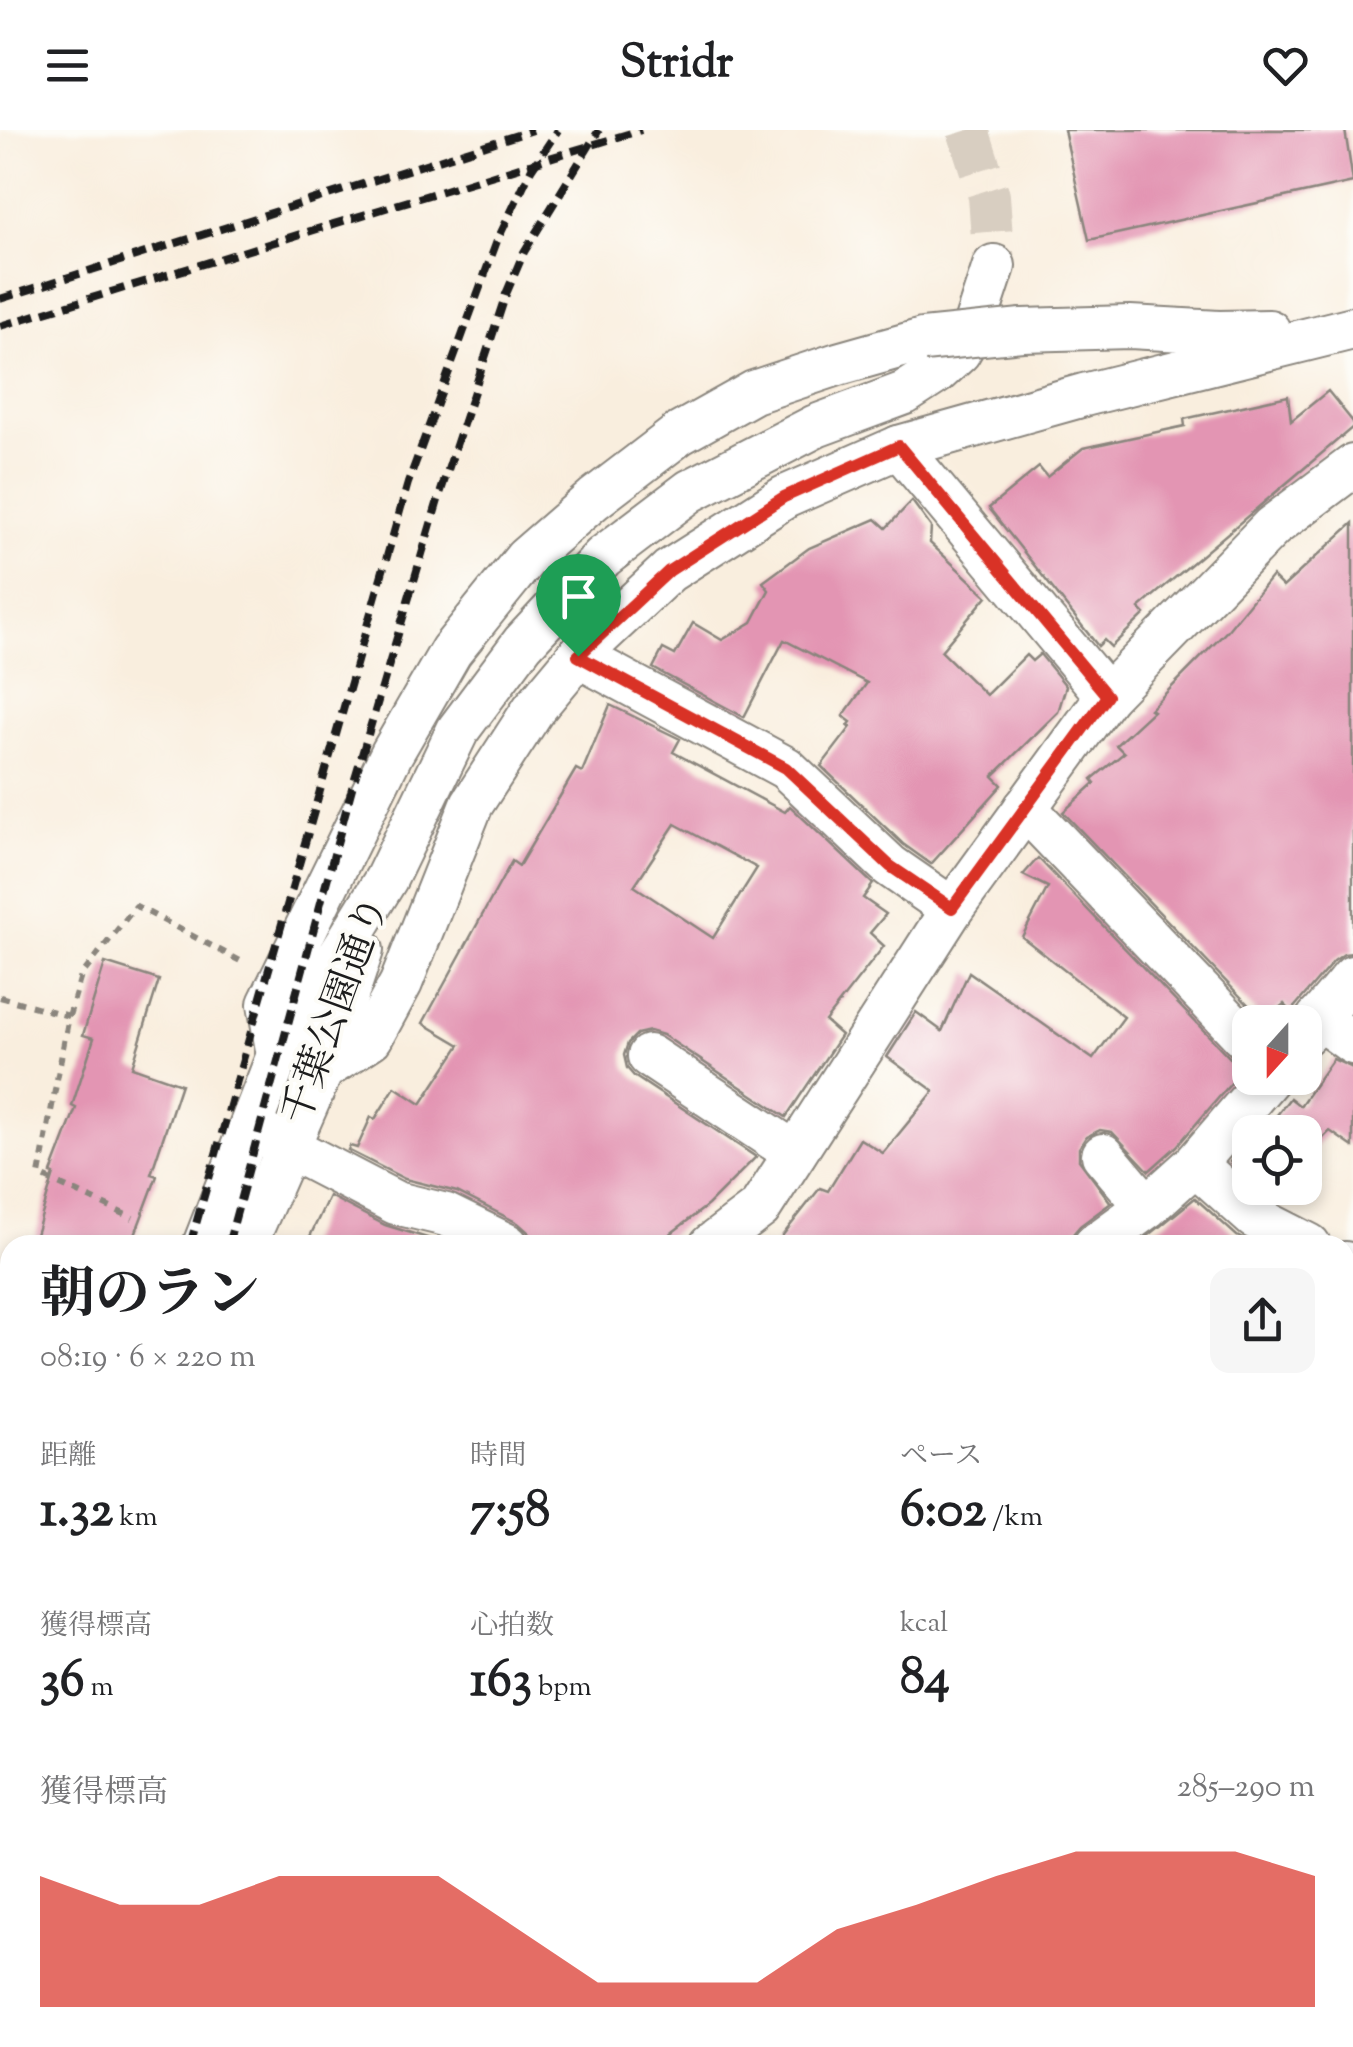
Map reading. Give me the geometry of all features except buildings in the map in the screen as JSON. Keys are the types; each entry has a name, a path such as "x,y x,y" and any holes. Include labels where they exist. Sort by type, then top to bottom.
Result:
{"street":[{"path":"386,878 458,730 524,643 603,558 690,491 816,426 905,393 936,373 959,352 976,324 994,266"},
{"path":"278,1055 269,1004 392,753 451,652 526,558 594,499 679,434 754,392 922,340 1022,330 1130,327 1219,332 1351,328"},
{"path":"322,1070 370,1038 401,983 472,804 534,710 578,656 669,571 784,497 899,446 1351,328"},
{"path":"899,446 1107,696"},
{"path":"724,1235 760,1208 952,908 1107,696 1272,527 1353,466"},
{"path":"578,656 786,768 890,866 952,908"},
{"path":"1025,808 1232,1025"},
{"name":"千葉公園通り","path":"246,1235 270,1137 278,1055 386,878"},
{"name":"千葉公園通り","path":"210,1235 270,1137 322,1070 386,878"},
{"path":"1322,1014 1353,976"},
{"path":"1322,1030 1353,1043"},
{"path":"649,1056 795,1153"},
{"path":"1109,1235 1196,1164 1255,1095"},
{"path":"270,1137 396,1202 446,1215 487,1235"},
{"path":"1103,1155 1148,1206"},
{"path":"1196,1164 1254,1217 1289,1235"}],"path":[{"path":"133,1218 39,1175 68,1016 82,976 136,906 258,971"},
{"path":"0,997 68,1016"}],"tunnel":[{"path":"968,130 989,196 994,266"}],"railway":[{"path":"0,299 533,130"},
{"path":"193,1235 408,483 497,241 531,170 558,130"},
{"path":"231,1235 352,788 439,497 506,294 524,252 599,130"},
{"path":"0,326 641,130"}],"route":[{"path":"899,446 1107,696 952,908 890,866 786,768 578,656 669,571 784,497 899,446"}]}
